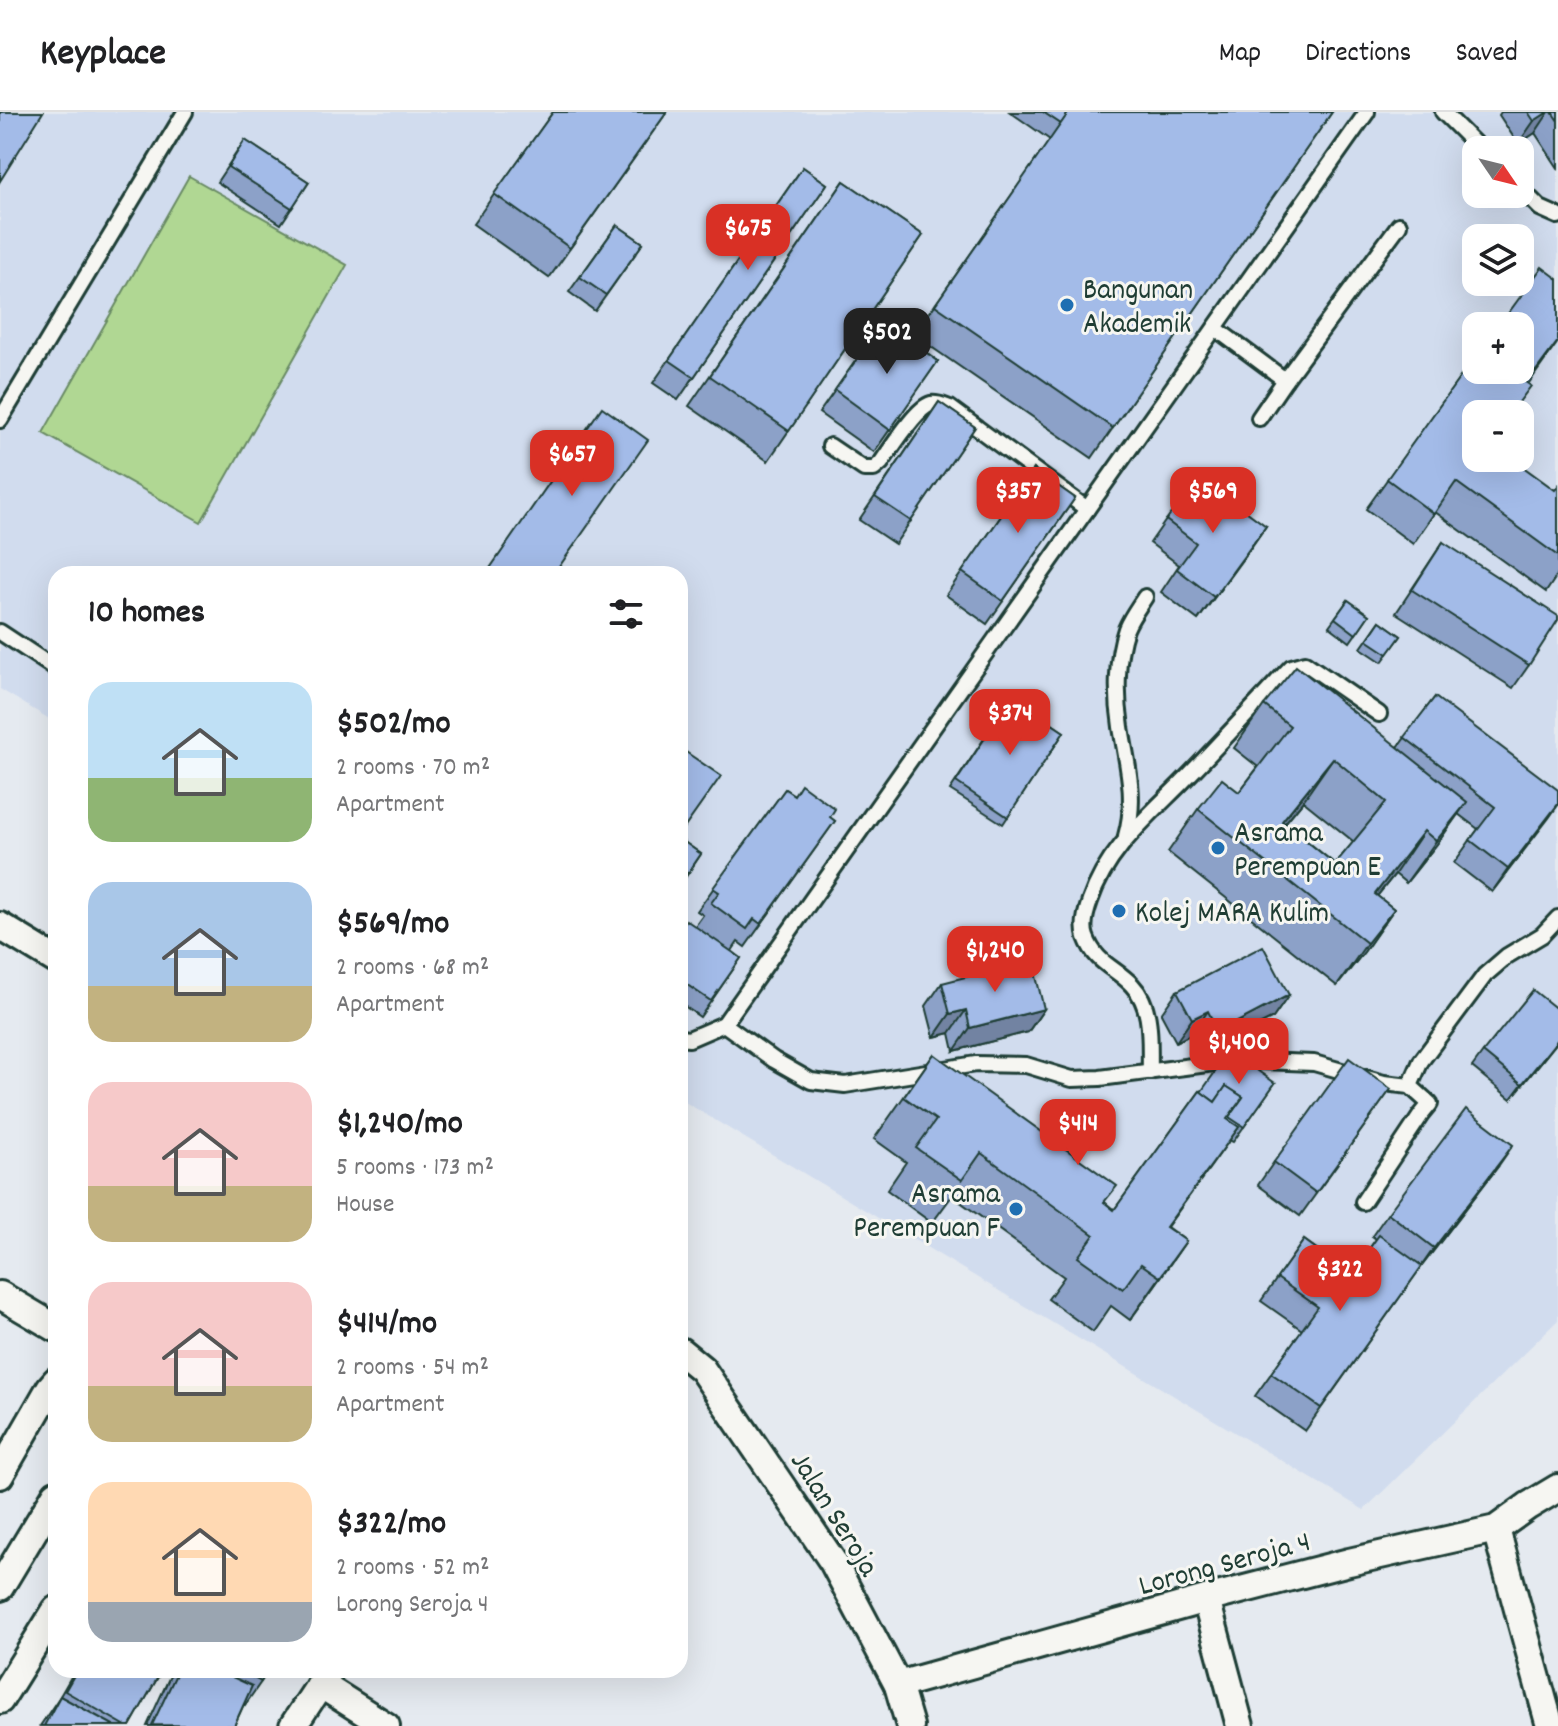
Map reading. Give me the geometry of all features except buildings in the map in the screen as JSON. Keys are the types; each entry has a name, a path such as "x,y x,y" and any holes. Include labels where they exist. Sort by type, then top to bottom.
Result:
{"street":[{"path":"0,926 48,955"},
{"path":"0,1295 48,1323"},
{"name":"Jalan Seroja","path":"688,1358 702,1369 833,1562 898,1685 910,1726"},
{"path":"0,1475 48,1391"},
{"name":"Lorong Seroja 4","path":"898,1685 1206,1599 1349,1562 1496,1529 1558,1488"},
{"path":"0,1587 48,1507"},
{"path":"1496,1529 1550,1726"},
{"path":"1206,1599 1240,1726"},
{"path":"0,1700 48,1623"},
{"path":"293,1726 324,1678"},
{"path":"326,1678 386,1726"}],"lane":[{"path":"0,420 185,112"},
{"path":"688,1039 724,1024 1367,112"},
{"path":"1443,112 1467,136"},
{"path":"1534,202 1558,216"},
{"path":"1259,418 1399,225"},
{"path":"1215,328 1285,380"},
{"path":"830,446 864,469 874,469 918,413 929,404 940,404 950,408 1087,509"},
{"path":"1124,840 1132,815 1132,796 1120,723 1118,681 1121,646 1131,619 1145,597"},
{"path":"0,632 48,664"},
{"path":"1150,1072 1149,1024 1144,1002 1131,984 1094,952 1085,934 1086,912 1107,865 1124,840 1291,667 1305,663 1379,714"},
{"path":"1410,1086 1421,1061 1485,975 1507,956 1542,935 1558,918"},
{"path":"724,1024 774,1060 811,1081 845,1085 976,1064 1026,1065 1072,1079 1238,1060 1314,1063 1384,1083 1410,1086 1430,1104 1363,1202"}],"shaded area":[{"name":"Kolej MARA Kulim","path":"0,112 1558,112 1558,1320 1364,1510 688,1104 688,566 48,566 48,718 0,689"}],"green space":[{"path":"189,176 347,265 201,522 43,433"}],"place":[{"name":"Bangunan Akademik","path":"1067,305"},
{"name":"Asrama Perempuan E","path":"1218,848"},
{"name":"Kolej MARA Kulim","path":"1119,911"},
{"name":"Asrama Perempuan F","path":"1016,1209"}]}
